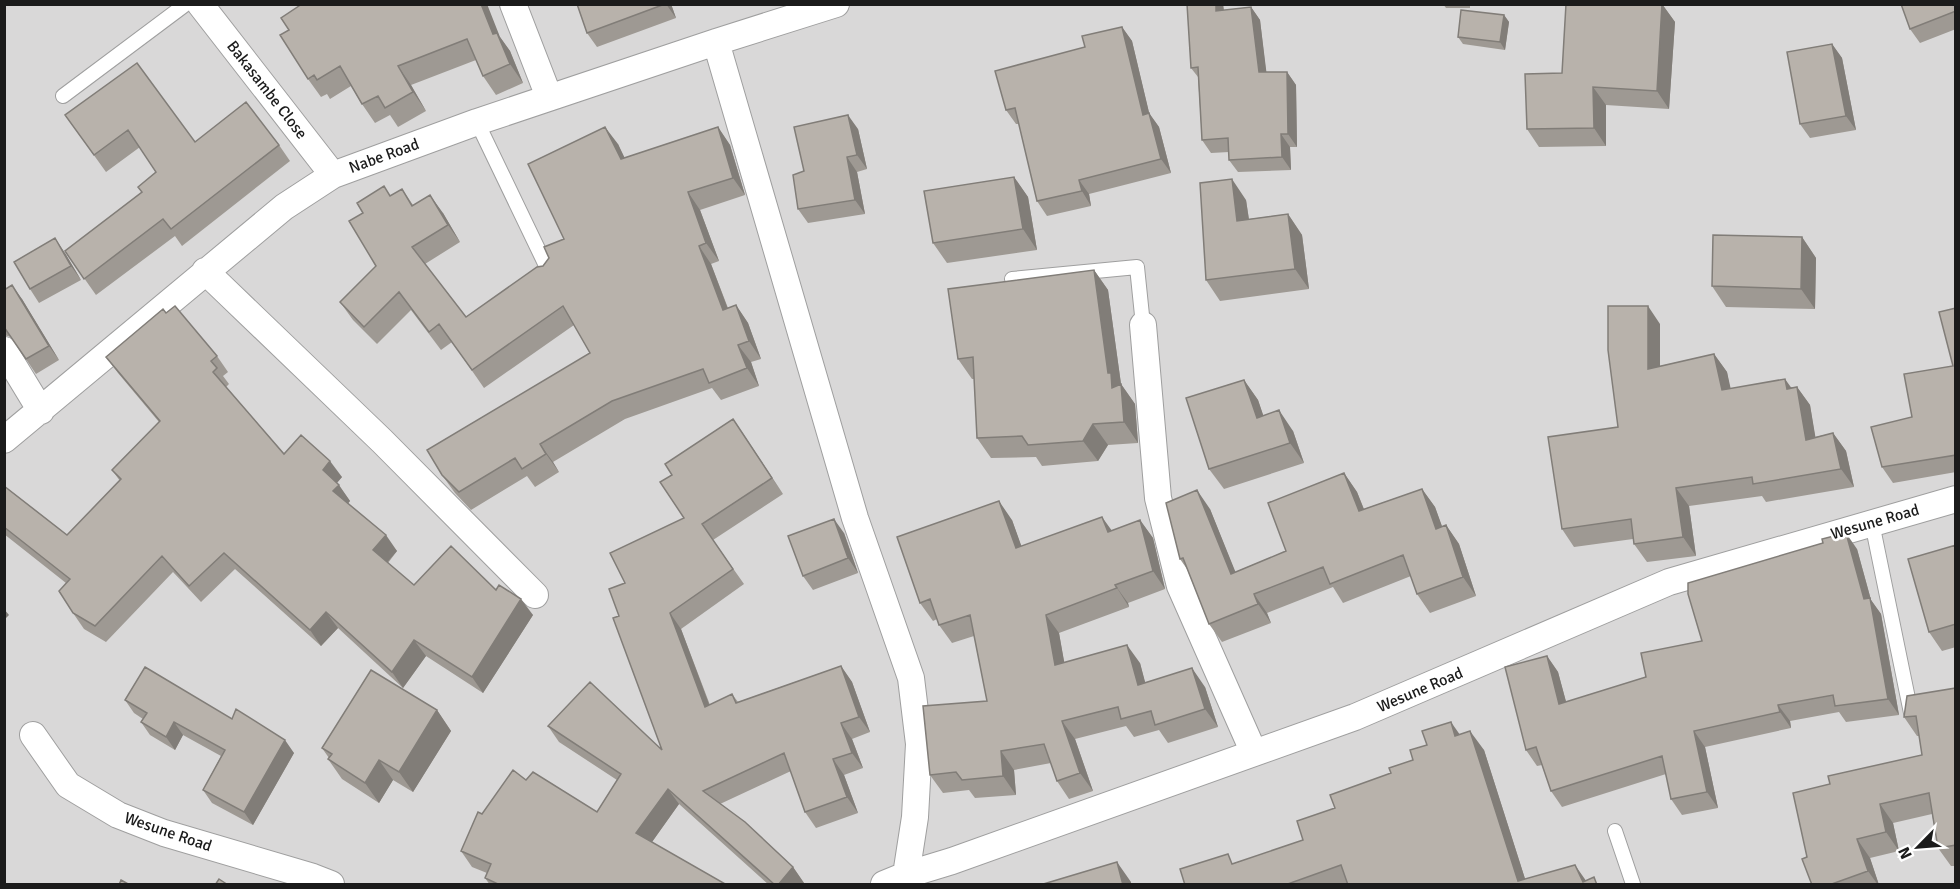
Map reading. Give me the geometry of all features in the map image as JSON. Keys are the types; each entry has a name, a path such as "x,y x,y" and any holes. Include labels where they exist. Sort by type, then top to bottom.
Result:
{"street":[{"name":"Bakasambe Close","path":"200,4 333,176"},
{"path":"513,4 549,97"},
{"name":"Nabe Road","path":"4,440 284,207 333,176 549,97 836,4"},
{"path":"716,42 855,519 911,678 919,744 915,817 895,880"},
{"path":"206,271 535,595"},
{"path":"1143,325 1158,498 1180,586 1254,753"},
{"path":"4,350 41,411"},
{"name":"Wesune Road","path":"895,880 1355,717 1669,582 1956,499"},
{"name":"Wesune Road","path":"33,735 68,785 118,815 165,833 314,877 330,885"}],"lane":[{"path":"63,96 186,4"},
{"path":"477,122 551,276"},
{"path":"1012,279 1137,267 1143,325"},
{"path":"1872,523 1912,721"},
{"path":"1615,831 1633,885"}],"shaded area":[{"path":"5,5 1955,5 1955,884 5,884"}],"building":[{"path":"302,4 481,4 493,34 497,33 510,64 483,76 467,39 398,66 413,92 385,108 378,96 362,104 340,66 317,80 314,75 308,79 280,35 289,30 281,18"},
{"path":"577,4 665,4 587,33"},
{"path":"1187,4 1216,4 1216,11 1251,7 1259,72 1287,72 1288,134 1281,134 1282,157 1229,160 1228,138 1202,140 1198,67 1191,68"},
{"path":"1566,4 1662,4 1657,91 1593,87 1594,128 1527,129 1525,74 1562,73"},
{"path":"1901,4 1956,4 1956,11 1910,29"},
{"path":"1461,10 1504,15 1500,42 1458,37"},
{"path":"1122,27 1143,115 1149,113 1161,159 1079,180 1082,191 1037,201 1015,108 1006,110 995,71 1085,47 1082,36"},
{"path":"1832,44 1846,116 1800,124 1787,52"},
{"path":"137,63 195,142 246,102 279,145 171,229 163,219 84,279 65,251 142,192 138,187 156,172 128,130 94,155 65,115"},
{"path":"848,115 857,155 847,157 855,200 798,209 793,175 804,171 794,127"},
{"path":"605,127 621,159 718,127 733,178 688,192 706,243 699,246 723,310 736,305 749,341 738,345 747,368 709,383 703,369 612,401 540,444 546,454 522,469 515,458 459,492 442,475 427,450 590,353 563,306 472,370 439,324 429,332 399,292 364,327 340,302 376,266 349,221 363,213 357,203 384,186 390,196 402,189 412,206 430,195 448,225 412,247 466,317 537,267 543,266 549,258 544,247 564,239 528,164"},
{"path":"1014,177 1023,229 933,243 924,191"},
{"path":"1232,179 1237,221 1288,214 1295,269 1206,280 1200,183"},
{"path":"1713,235 1802,237 1801,289 1712,286"},
{"path":"55,238 71,266 30,289 14,262"},
{"path":"1094,270 1108,373 1111,373 1112,388 1121,384 1124,422 1093,424 1083,441 1028,445 1022,436 977,438 973,357 958,359 948,289"},
{"path":"12,285 49,346 26,359 4,327 4,290"},
{"path":"175,306 217,356 211,361 217,368 213,372 284,454 301,435 330,461 323,470 339,485 333,491 386,535 373,550 414,585 451,546 496,590 499,585 521,599 472,677 414,640 392,672 326,612 310,630 224,553 189,586 162,556 95,626 73,613 59,591 70,579 4,527 4,486 67,535 121,479 112,470 160,421 106,357 163,309 166,313"},
{"path":"1608,306 1648,306 1648,369 1714,354 1722,390 1785,379 1787,389 1797,387 1806,440 1833,433 1841,469 1753,484 1752,477 1676,488 1683,537 1634,544 1631,519 1562,529 1548,437 1618,427 1608,350"},
{"path":"1956,308 1956,455 1882,467 1871,427 1912,417 1904,374 1953,366 1939,312"},
{"path":"1244,380 1257,418 1279,410 1290,443 1209,469 1186,398"},
{"path":"733,419 772,478 702,524 733,569 670,613 705,707 732,694 736,703 841,666 859,717 841,723 852,753 833,759 847,797 805,812 784,753 703,791 745,822 793,867 778,885 775,885 668,789 636,833 727,885 500,885 485,878 491,864 461,851 478,812 482,814 513,770 526,780 533,772 597,812 621,774 548,726 590,682 662,750 613,618 619,616 609,589 625,583 610,553 684,518 660,482 672,475 665,464"},
{"path":"1344,473 1359,511 1422,489 1436,529 1446,525 1463,577 1417,594 1403,555 1330,584 1323,567 1254,594 1258,604 1209,624 1183,558 1180,559 1166,503 1197,490 1231,574 1286,551 1268,503"},
{"path":"999,501 1016,548 1102,517 1108,532 1140,520 1153,571 1115,585 1117,588 1046,615 1055,665 1127,645 1138,685 1192,668 1205,709 1155,725 1151,711 1121,719 1118,707 1062,721 1080,773 1057,781 1044,744 1001,751 1003,776 962,780 956,772 930,775 923,706 987,701 970,615 939,625 930,599 920,603 897,537"},
{"path":"834,519 848,558 803,576 788,536"},
{"path":"1846,533 1864,599 1870,598 1888,699 1835,706 1833,695 1778,705 1780,712 1694,731 1707,792 1671,799 1662,756 1551,791 1536,747 1526,750 1505,667 1547,656 1559,704 1646,677 1641,653 1702,641 1688,594 1688,583 1823,543 1822,539"},
{"path":"1956,545 1956,624 1929,632 1908,559"},
{"path":"145,667 232,719 236,709 285,740 244,812 203,790 225,750 174,722 166,737 141,722 147,713 125,700"},
{"path":"371,670 437,710 399,772 379,760 365,783 328,759 332,754 322,748"},
{"path":"1956,688 1956,845 1938,848 1929,793 1880,804 1886,832 1857,839 1868,871 1829,885 1812,885 1802,859 1807,857 1793,793 1830,784 1828,776 1922,755 1916,716 1904,717 1907,696"},
{"path":"1451,722 1455,736 1470,731 1518,881 1575,865 1583,882 1594,877 1597,885 1348,885 1341,865 1285,885 1185,885 1180,869 1228,854 1232,864 1303,840 1297,821 1335,808 1330,795 1391,773 1389,768 1413,760 1410,750 1427,745 1422,731"},
{"path":"1117,862 1123,885 1040,885"},
{"path":"219,879 228,885 215,885"},
{"path":"121,880 130,885 119,885"}]}
